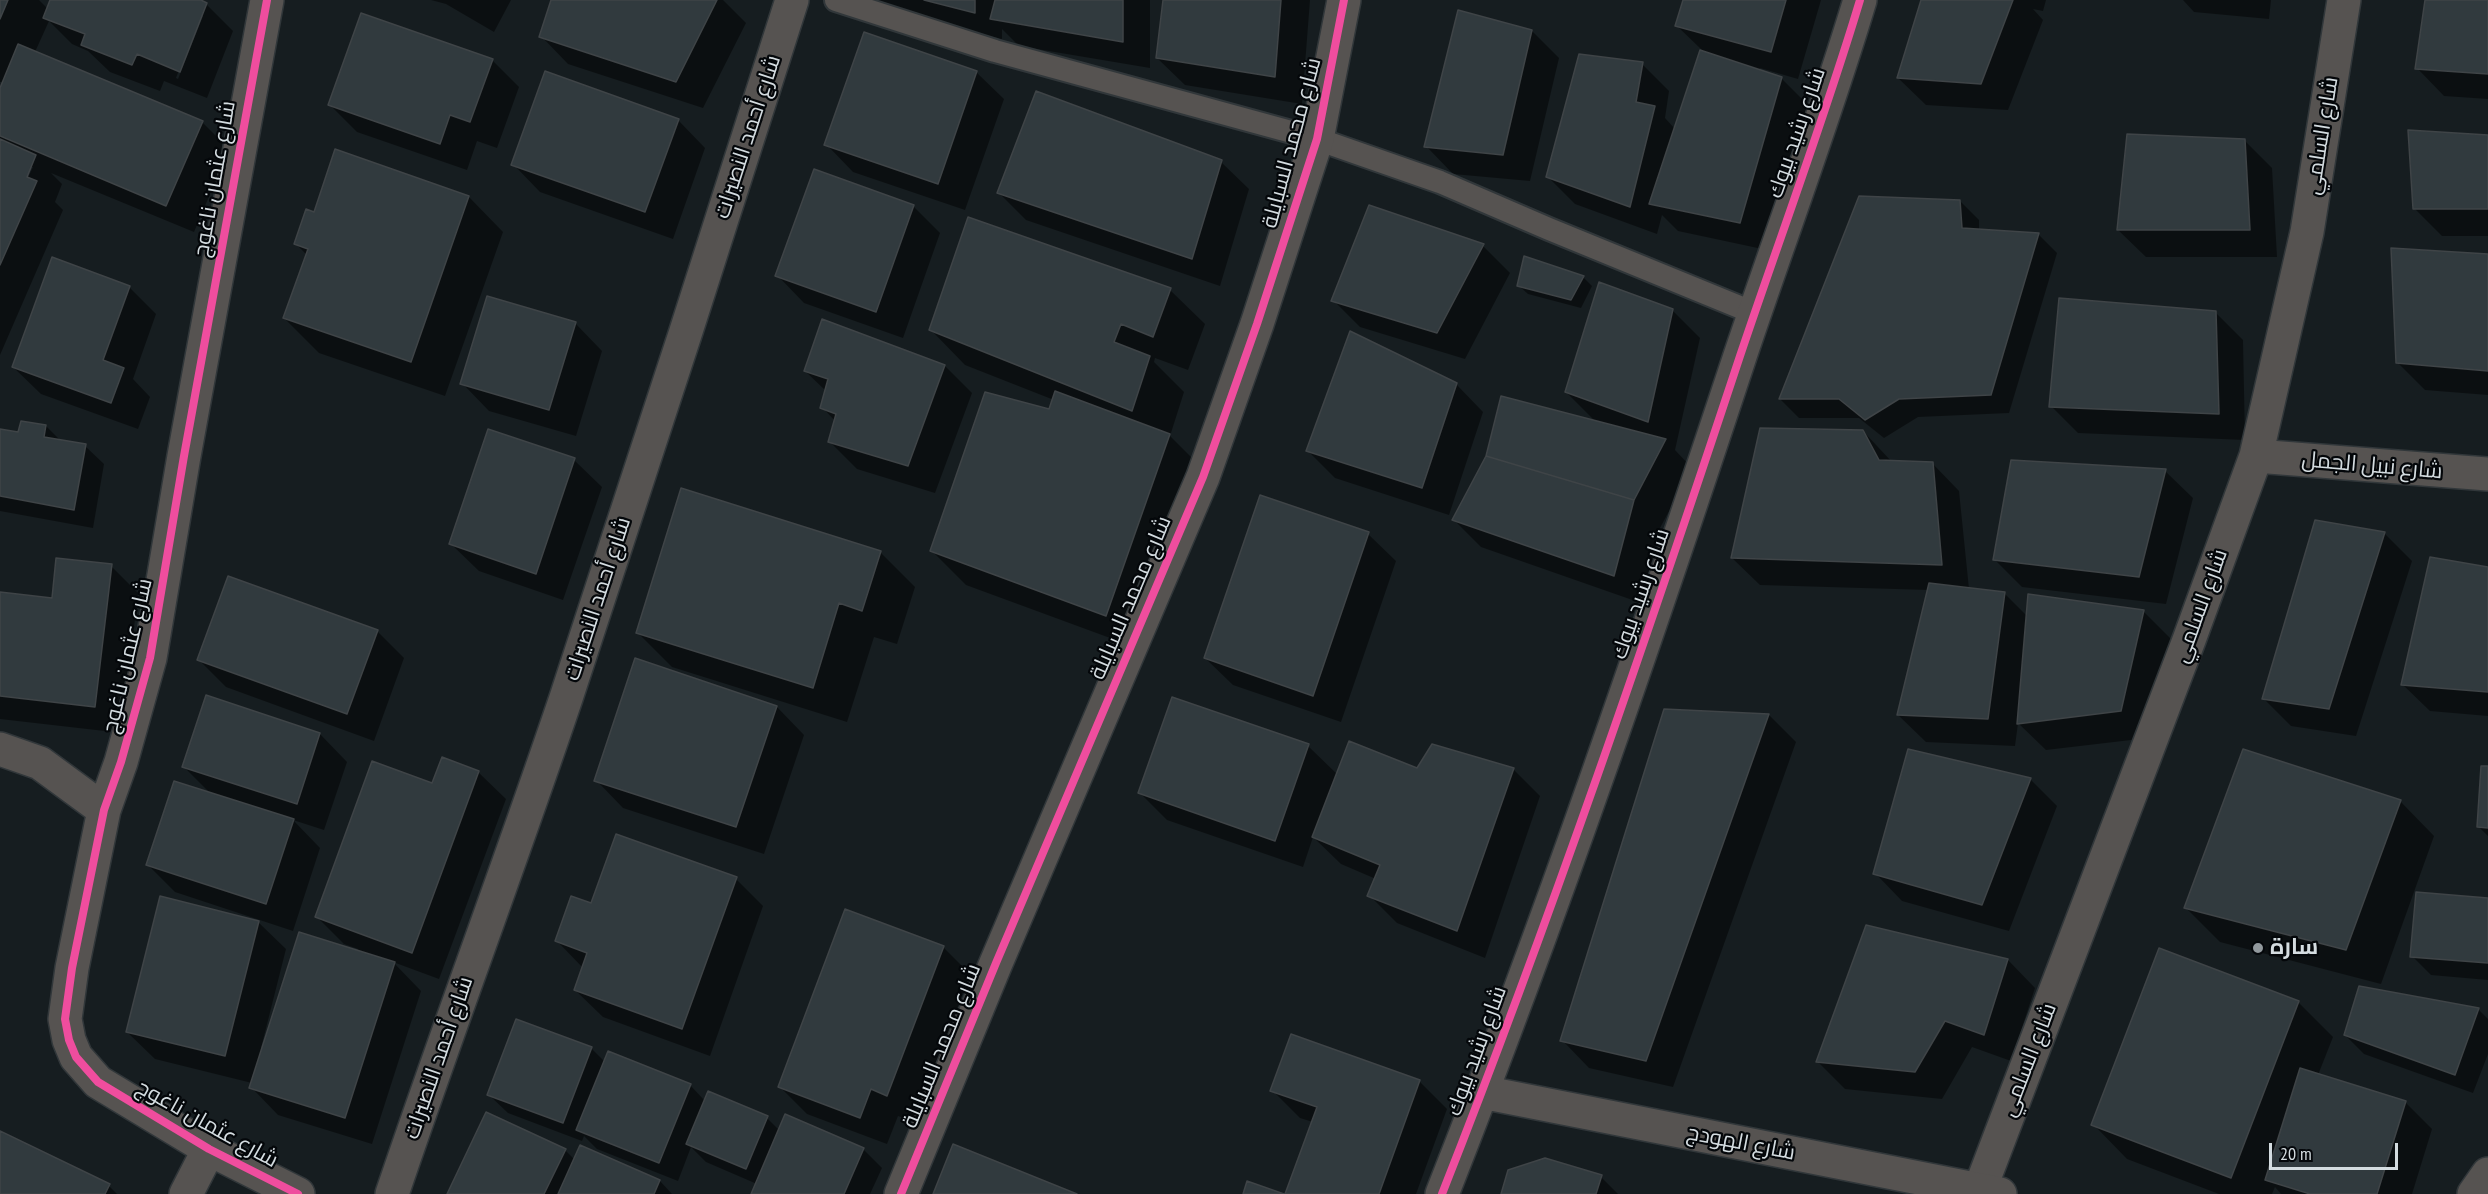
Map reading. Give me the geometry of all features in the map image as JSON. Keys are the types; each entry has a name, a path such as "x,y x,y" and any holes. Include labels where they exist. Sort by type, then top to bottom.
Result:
{"street":[{"name":"شارع عثمان ناغوج","path":"267,0 186,444 150,658 122,762 104,810 66,1000 65,1019 69,1040 76,1057 98,1082 209,1149 298,1194"},
{"name":"شارع أحمد النصيرات","path":"392,1194 565,699 792,0"},
{"name":"شارع محمد السبايلة","path":"901,1194 1014,920 1203,477 1257,324 1317,139 1344,0"},
{"name":"شارع رشيد بيوك","path":"1442,1194 1482,1092 1592,791 1860,0"},
{"name":"شارع السلمي","path":"1990,1192 2256,456 2307,232 2344,0"},
{"name":"شارع نبيل الجمل","path":"2256,456 2488,474"},
{"path":"0,749 40,764 104,810"},
{"name":"شارع الهودج","path":"1482,1092 1990,1192"},
{"path":"186,1194 209,1149"},
{"path":"2474,1194 2488,1174"}],"lane":[{"path":"836,0 994,51 1317,139 1440,182 1549,230 1754,313"}],"building":[{"path":"0,0 8,0 0,19"},
{"path":"50,0 201,0 207,3 180,72 137,54 132,65 81,45 85,34 43,18"},
{"path":"551,0 717,0 676,82 539,37"},
{"path":"924,0 975,0 975,13"},
{"path":"995,0 1123,0 1123,42 990,19"},
{"path":"1163,0 1281,0 1275,77 1156,58"},
{"path":"1683,0 1786,0 1771,52 1675,26"},
{"path":"1921,0 2013,0 1981,84 1897,78"},
{"path":"2425,0 2488,0 2488,74 2415,69"},
{"path":"1458,10 1532,30 1503,155 1424,147"},
{"path":"361,13 493,59 470,122 450,115 440,144 328,105"},
{"path":"864,32 977,71 938,184 824,145"},
{"path":"18,44 203,121 166,206 0,136 0,88"},
{"path":"1700,50 1782,77 1740,223 1649,204"},
{"path":"1579,54 1643,62 1636,102 1655,106 1630,207 1546,177"},
{"path":"545,71 679,119 645,212 511,165"},
{"path":"1036,91 1222,160 1192,259 997,193"},
{"path":"2408,130 2488,135 2488,209 2413,209"},
{"path":"2127,134 2245,139 2250,230 2117,230"},
{"path":"0,139 36,155 27,177 37,181 0,265"},
{"path":"335,149 469,196 411,362 283,318 308,249 294,244 306,209 314,212"},
{"path":"814,169 914,205 876,312 775,276"},
{"path":"1859,196 1960,200 1962,228 2039,233 1991,395 1899,399 1865,420 1839,399 1779,399"},
{"path":"1369,205 1484,244 1437,333 1331,301"},
{"path":"968,217 1171,288 1153,337 1121,324 1114,342 1150,356 1132,411 929,330"},
{"path":"2391,248 2488,254 2488,371 2396,363"},
{"path":"1524,256 1584,276 1571,300 1517,286"},
{"path":"52,257 130,286 103,360 124,368 111,403 12,367"},
{"path":"1599,282 1673,309 1648,422 1565,392"},
{"path":"487,296 576,322 549,410 460,384"},
{"path":"2059,298 2216,311 2219,414 2049,407"},
{"path":"822,319 945,365 908,466 828,442 836,414 820,408 828,379 804,371"},
{"path":"1350,331 1457,383 1422,488 1306,451"},
{"path":"1055,391 1170,434 1106,616 930,551 985,392 1049,409"},
{"path":"1501,396 1666,439 1634,500 1486,456"},
{"path":"21,421 46,425 44,437 86,444 74,510 0,496 0,429 18,432"},
{"path":"1760,428 1863,430 1879,460 1933,462 1942,565 1731,558"},
{"path":"488,429 575,458 536,574 449,544"},
{"path":"1486,456 1634,500 1614,576 1452,520"},
{"path":"2011,460 2166,469 2139,577 1993,560"},
{"path":"681,488 881,551 862,611 839,603 813,688 636,633"},
{"path":"1260,495 1369,532 1313,696 1204,658"},
{"path":"2315,520 2385,532 2329,709 2262,699"},
{"path":"2430,557 2488,567 2488,692 2401,685"},
{"path":"56,558 112,564 95,707 0,696 0,592 52,598"},
{"path":"228,576 378,630 347,714 197,660"},
{"path":"1929,583 2005,592 1988,719 1897,715"},
{"path":"2028,594 2144,610 2121,711 2017,724"},
{"path":"635,658 777,706 736,827 594,781"},
{"path":"206,695 320,733 297,804 182,767"},
{"path":"1172,697 1309,744 1275,841 1138,793"},
{"path":"1664,709 1769,714 1646,1061 1560,1041"},
{"path":"1349,741 1417,768 1432,744 1514,768 1457,931 1367,896 1380,865 1312,837"},
{"path":"1908,749 2031,778 1982,905 1873,874"},
{"path":"2243,749 2401,800 2346,950 2184,908"},
{"path":"442,757 479,771 412,953 315,917 372,761 432,783"},
{"path":"2481,766 2488,766 2488,828 2477,827"},
{"path":"174,781 294,819 266,904 146,865"},
{"path":"616,834 737,877 682,1029 574,990 587,953 555,941 571,896 591,903"},
{"path":"2416,892 2488,898 2488,963 2410,957"},
{"path":"160,896 259,921 225,1056 126,1032"},
{"path":"845,909 944,946 887,1096 871,1089 860,1118 778,1087"},
{"path":"1866,925 2008,959 1984,1035 1945,1021 1915,1072 1816,1062"},
{"path":"299,932 395,962 345,1118 249,1088"},
{"path":"2159,948 2299,1001 2231,1178 2091,1125"},
{"path":"2359,986 2479,1008 2455,1075 2344,1035"},
{"path":"516,1019 592,1047 563,1123 487,1095"},
{"path":"1291,1034 1420,1080 1379,1194 1285,1194 1317,1107 1270,1091"},
{"path":"608,1051 691,1084 659,1163 576,1130"},
{"path":"2300,1068 2406,1101 2377,1194 2310,1194 2265,1180"},
{"path":"708,1091 768,1116 746,1169 686,1144"},
{"path":"486,1112 566,1149 544,1194 447,1194"},
{"path":"785,1114 864,1148 844,1194 751,1194"},
{"path":"0,1131 110,1184 105,1194 0,1194"},
{"path":"953,1144 1077,1194 933,1194"},
{"path":"580,1145 660,1180 654,1194 558,1194"},
{"path":"1545,1158 1602,1175 1596,1194 1501,1194 1508,1170"},
{"path":"1247,1181 1284,1194 1243,1194"}],"cycle path":[{"path":"267,0 184,456 150,658 121,762 104,810 72,968 65,1019 69,1040 76,1057 98,1082 209,1149 298,1194"},
{"path":"901,1194 996,963 1203,477 1257,324 1317,139 1344,0"},
{"path":"1442,1194 1560,882 1597,777 1817,134 1860,0"}],"place":[{"name":"سارة","path":"2258,948"}]}
